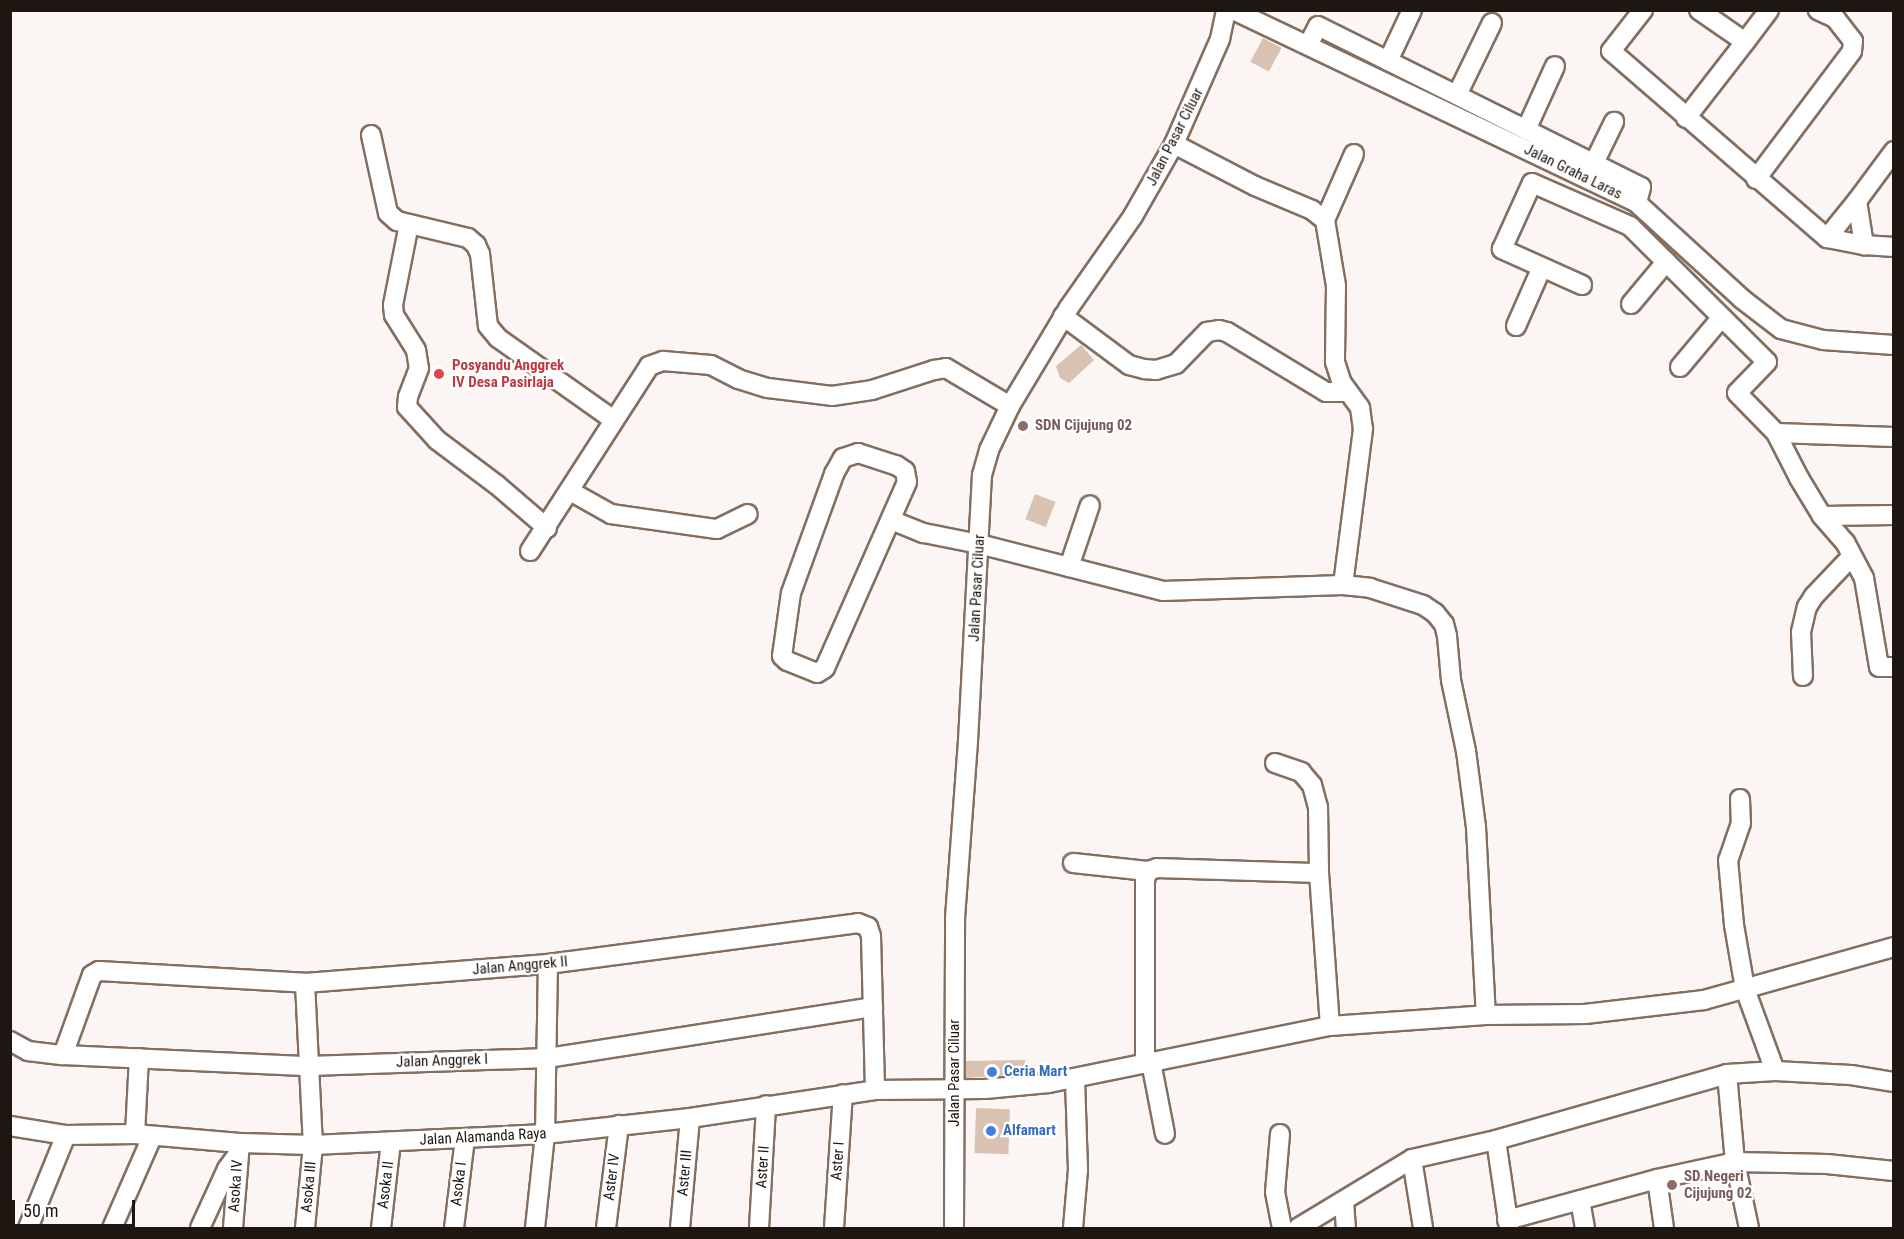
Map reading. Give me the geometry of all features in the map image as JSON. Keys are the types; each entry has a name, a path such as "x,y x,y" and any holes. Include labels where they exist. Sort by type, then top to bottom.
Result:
{"street":[{"name":"Jalan Pasar Ciluar","path":"954,1228 955,918 968,741 982,475 989,450 1010,406 1064,316 1134,216 1174,144 1220,39 1226,10"},
{"name":"Jalan Graha Laras","path":"1233,10 1637,203 1742,298 1781,329 1823,340 1893,345"},
{"path":"1388,61 1412,10"},
{"path":"1643,10 1611,51 1756,179 1827,238 1864,245 1893,247"},
{"path":"1699,10 1745,42"},
{"path":"1686,118 1769,10"},
{"path":"1756,179 1852,51 1853,41 1835,18 1818,10"},
{"path":"1308,45 1322,18 1388,61 1641,187 1637,203"},
{"path":"1457,95 1492,23"},
{"path":"1526,130 1555,66"},
{"path":"1594,163 1614,122"},
{"path":"371,135 388,213 397,221 468,238 476,244 480,254 488,326 498,338 614,420"},
{"path":"1174,144 1255,186 1312,210 1325,220"},
{"path":"1827,238 1893,151"},
{"path":"1343,585 1363,429 1360,408 1347,392 1335,362 1336,286 1325,220 1354,154"},
{"name":"Jalan Graha Laras","path":"1582,285 1502,249 1532,183 1630,226 1767,362 1737,393 1776,433"},
{"path":"1857,201 1864,245"},
{"path":"409,224 393,305 394,315 416,350 418,368 407,407 437,440 498,485 547,528"},
{"path":"1631,304 1666,262"},
{"path":"1516,326 1542,267"},
{"path":"1064,316 1129,365 1156,370 1176,364 1207,332 1219,330 1227,332 1326,392 1347,392"},
{"path":"1680,367 1722,317"},
{"path":"530,551 547,528 649,366 663,361 711,365 738,379 768,388 832,396 872,390 934,369 946,368 1010,406"},
{"path":"1893,437 1776,433 1799,478 1822,516 1845,542 1864,579 1879,667 1893,667"},
{"path":"858,453 896,465 905,471 907,482 891,520 822,672 817,673 783,658 791,593 834,474 843,458 858,453"},
{"path":"570,491 611,514 717,529 748,514"},
{"path":"1069,567 1090,505"},
{"path":"1822,516 1893,515"},
{"path":"891,520 924,533 979,544 1163,591 1343,585 1370,588 1423,605 1435,613 1444,624 1451,680 1466,751 1476,827 1486,1015"},
{"path":"1803,676 1801,632 1807,607 1814,596 1851,557"},
{"path":"1275,764 1301,772 1312,785 1318,807 1318,873 1329,1026"},
{"path":"1740,799 1741,823 1730,853 1728,868 1734,925 1745,989 1775,1071"},
{"path":"1073,862 1148,871 1157,868 1318,873"},
{"path":"1148,871 1145,880 1148,1063 1165,1134"},
{"name":"Jalan Anggrek II","path":"63,1055 92,975 99,970 305,983 548,964 858,923 868,927 871,936 874,1090"},
{"name":"Jalan Alamanda Raya","path":"10,1126 66,1135 144,1136 239,1148 545,1134 690,1118 874,1090 985,1089 1075,1078 1329,1026 1486,1015 1585,1014 1704,1000 1893,947"},
{"path":"535,1228 545,1134 548,964"},
{"name":"Asoka III","path":"305,983 313,1145 305,1228"},
{"name":"Jalan Anggrek I","path":"10,1041 28,1051 63,1055 309,1066 548,1058 873,1007"},
{"path":"112,1228 144,1136 139,1058"},
{"path":"1298,1228 1412,1159 1496,1140 1727,1074 1775,1071 1851,1075 1893,1082"},
{"path":"1727,1074 1735,1162 1749,1228"},
{"path":"1073,1228 1078,1170 1075,1078"},
{"name":"Aster I","path":"834,1228 843,1094"},
{"name":"Aster II","path":"759,1228 766,1105"},
{"name":"Aster III","path":"680,1228 690,1118"},
{"name":"Aster IV","path":"606,1228 619,1125"},
{"path":"1280,1134 1275,1191 1282,1228"},
{"path":"28,1228 66,1135"},
{"name":"Asoka I","path":"454,1228 465,1139"},
{"path":"1496,1140 1508,1224 1580,1200 1657,1179 1735,1162 1827,1164 1893,1172"},
{"name":"Asoka II","path":"381,1228 391,1142"},
{"path":"200,1228 227,1168 239,1148"},
{"name":"Asoka IV","path":"233,1228 239,1148"},
{"path":"1412,1159 1423,1228"},
{"path":"1657,1179 1664,1228"},
{"path":"1580,1200 1585,1228"},
{"path":"1344,1201 1346,1228"}],"building":[{"path":"1263,38 1282,48 1269,72 1250,62"},
{"path":"1081,345 1094,360 1069,383 1060,378 1056,366"},
{"path":"1035,494 1056,502 1046,527 1025,519"},
{"name":"Ceria Mart","path":"1025,1060 1025,1074 966,1078 966,1061"},
{"name":"Alfamart","path":"976,1108 1010,1109 1008,1154 974,1153"}],"place":[{"name":"Posyandu Anggrek IV Desa Pasirlaja","path":"439,374"},
{"name":"SDN Cijujung 02","path":"1023,426"},
{"name":"Ceria Mart","path":"992,1072"},
{"name":"Alfamart","path":"991,1131"},
{"name":"SD Negeri Cijujung 02","path":"1672,1185"}]}
